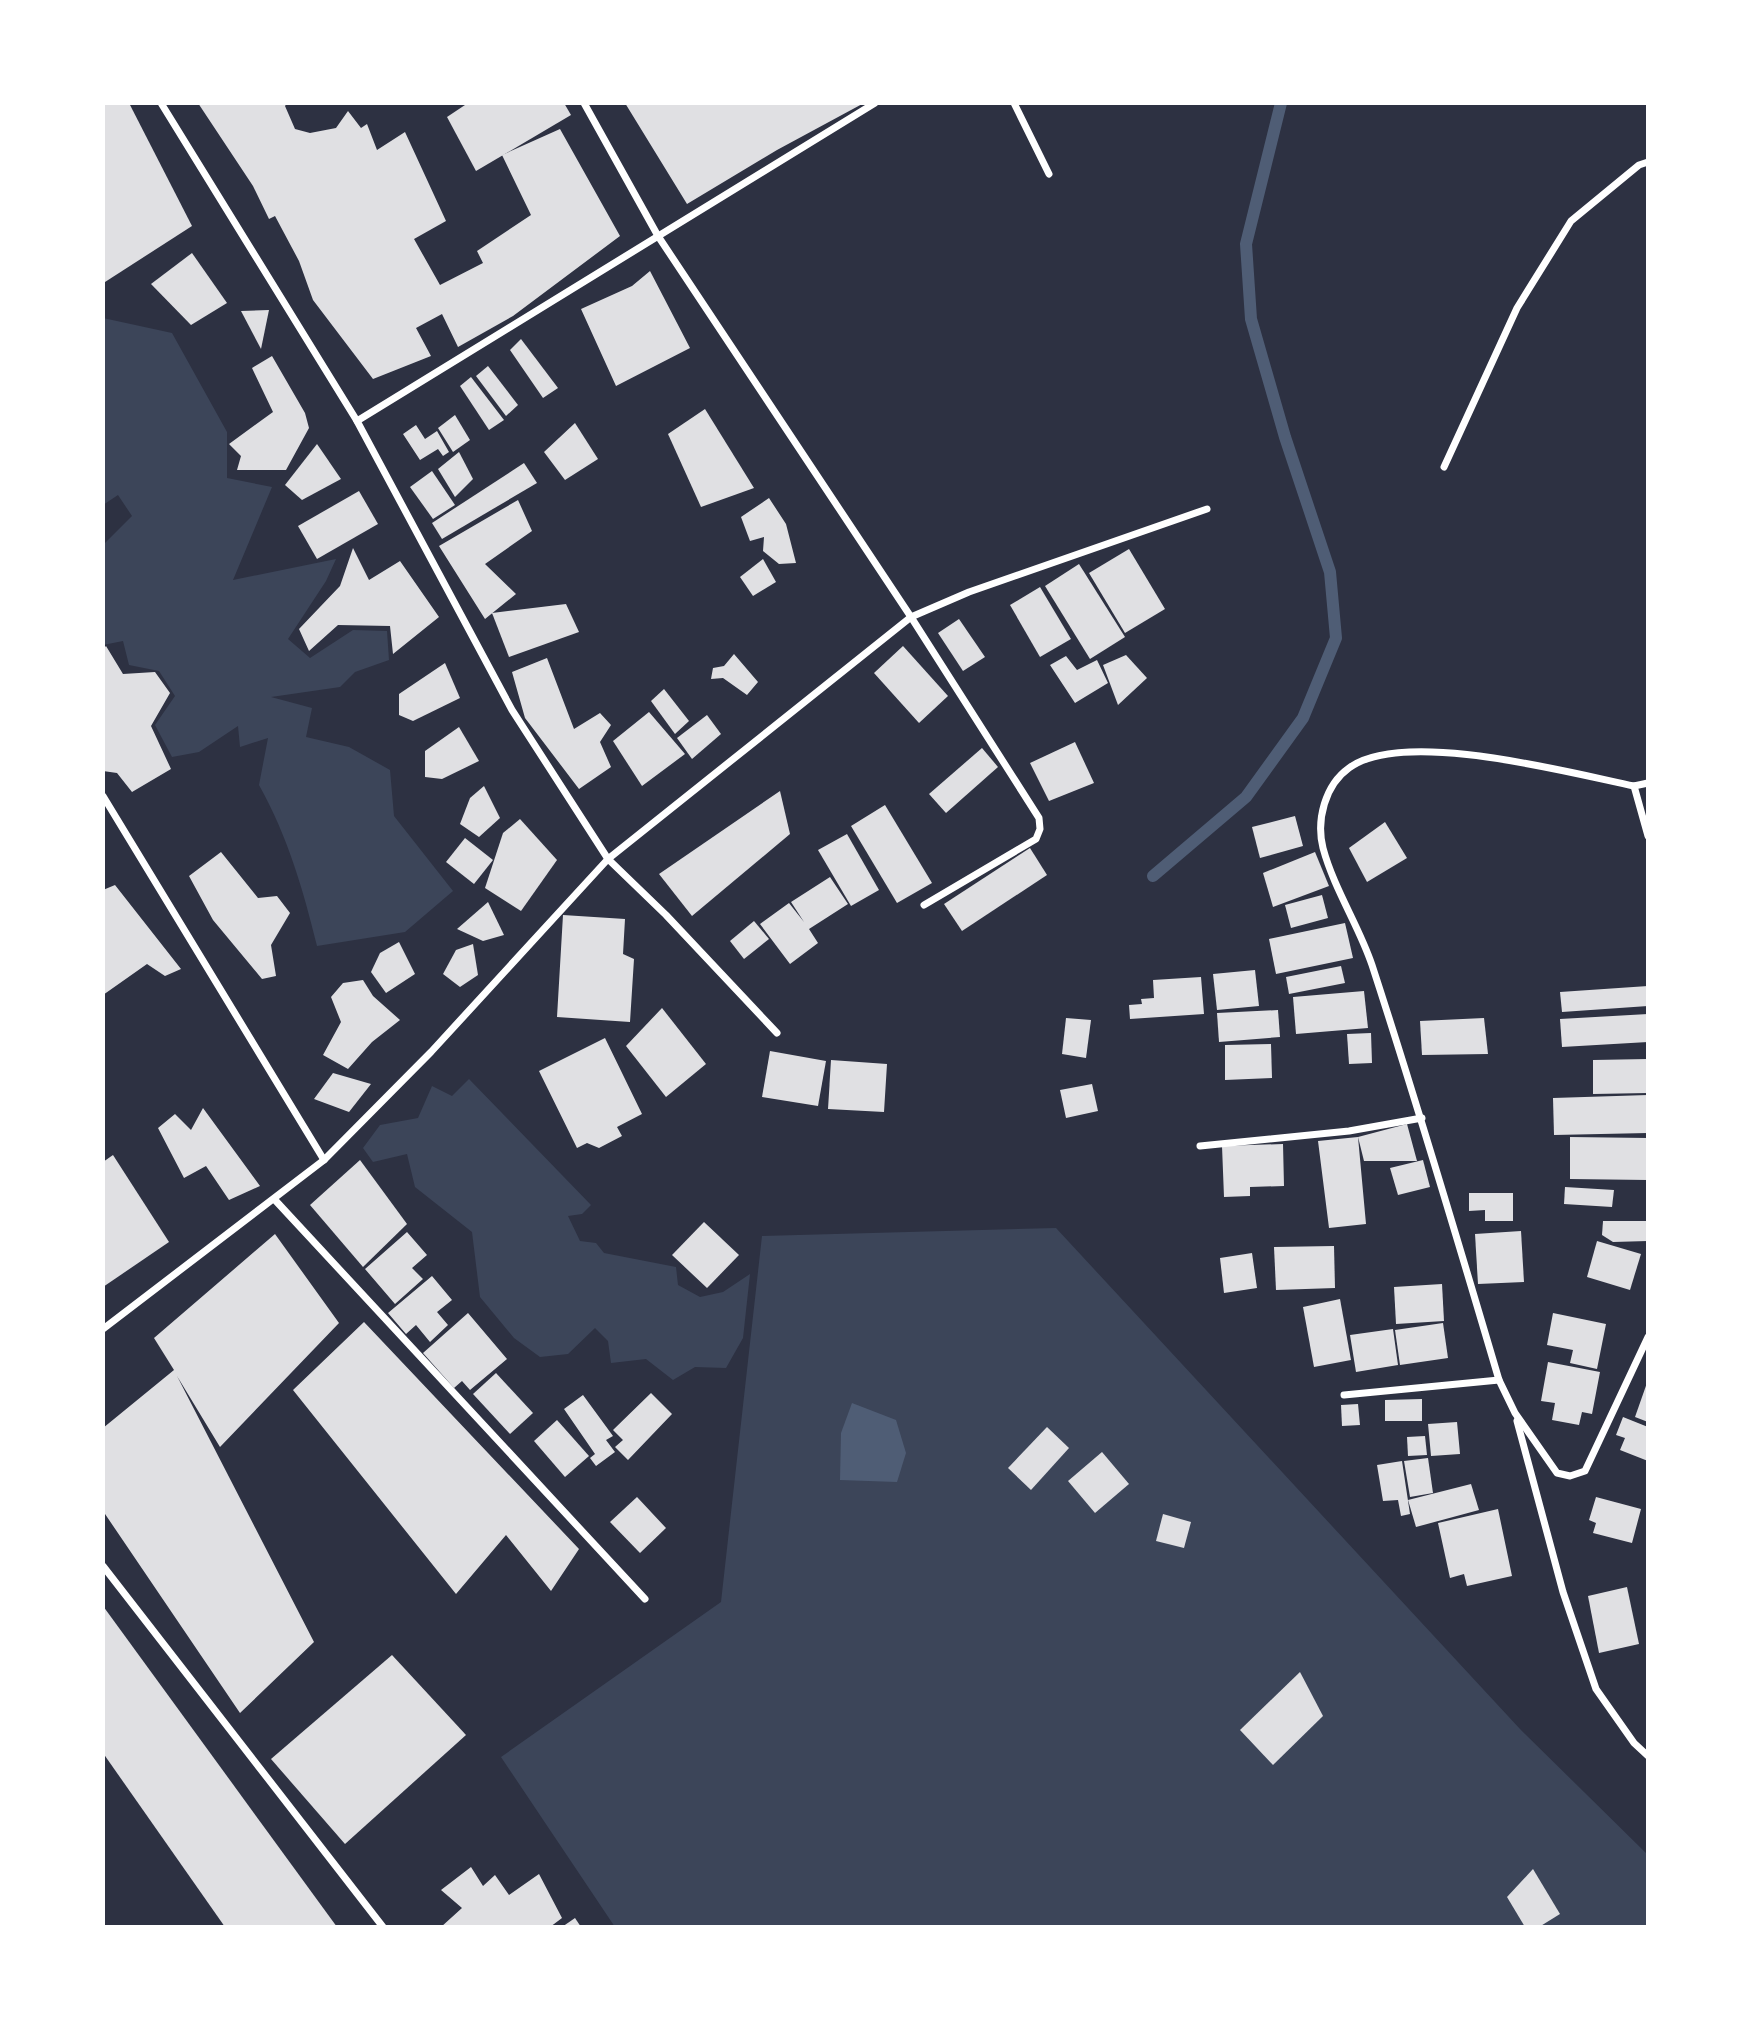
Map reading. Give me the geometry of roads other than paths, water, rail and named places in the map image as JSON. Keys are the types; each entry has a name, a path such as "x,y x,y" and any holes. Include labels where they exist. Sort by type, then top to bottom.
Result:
{"street":[{"path":"161,103 357,421 513,710 608,859 666,915 777,1033"},
{"path":"584,103 659,236 911,617 1039,818 1040,829 1036,839 924,905"},
{"path":"357,421 875,103"},
{"path":"1014,103 1049,174"},
{"path":"1444,467 1517,308 1571,221 1639,165 1648,162"},
{"path":"103,1329 324,1160 431,1052 608,859 911,617 969,592 1207,509"},
{"path":"1648,783 1634,786 1483,756 1388,753 1349,768 1323,800 1323,847 1368,956 1422,1118 1499,1380 1515,1413 1556,1473 1570,1475 1585,1471 1648,1337"},
{"path":"1634,786 1648,836"},
{"path":"103,796 324,1160"},
{"path":"1200,1146 1349,1131 1422,1118"},
{"path":"275,1200 645,1598"},
{"path":"1344,1395 1499,1380"},
{"path":"1515,1413 1563,1592 1596,1689 1633,1743 1648,1756"},
{"path":"103,1566 383,1927"}],"waterway":[{"path":"1153,876 1246,797 1303,718 1336,638 1330,572 1285,437 1251,319 1246,244 1281,103"}]}
